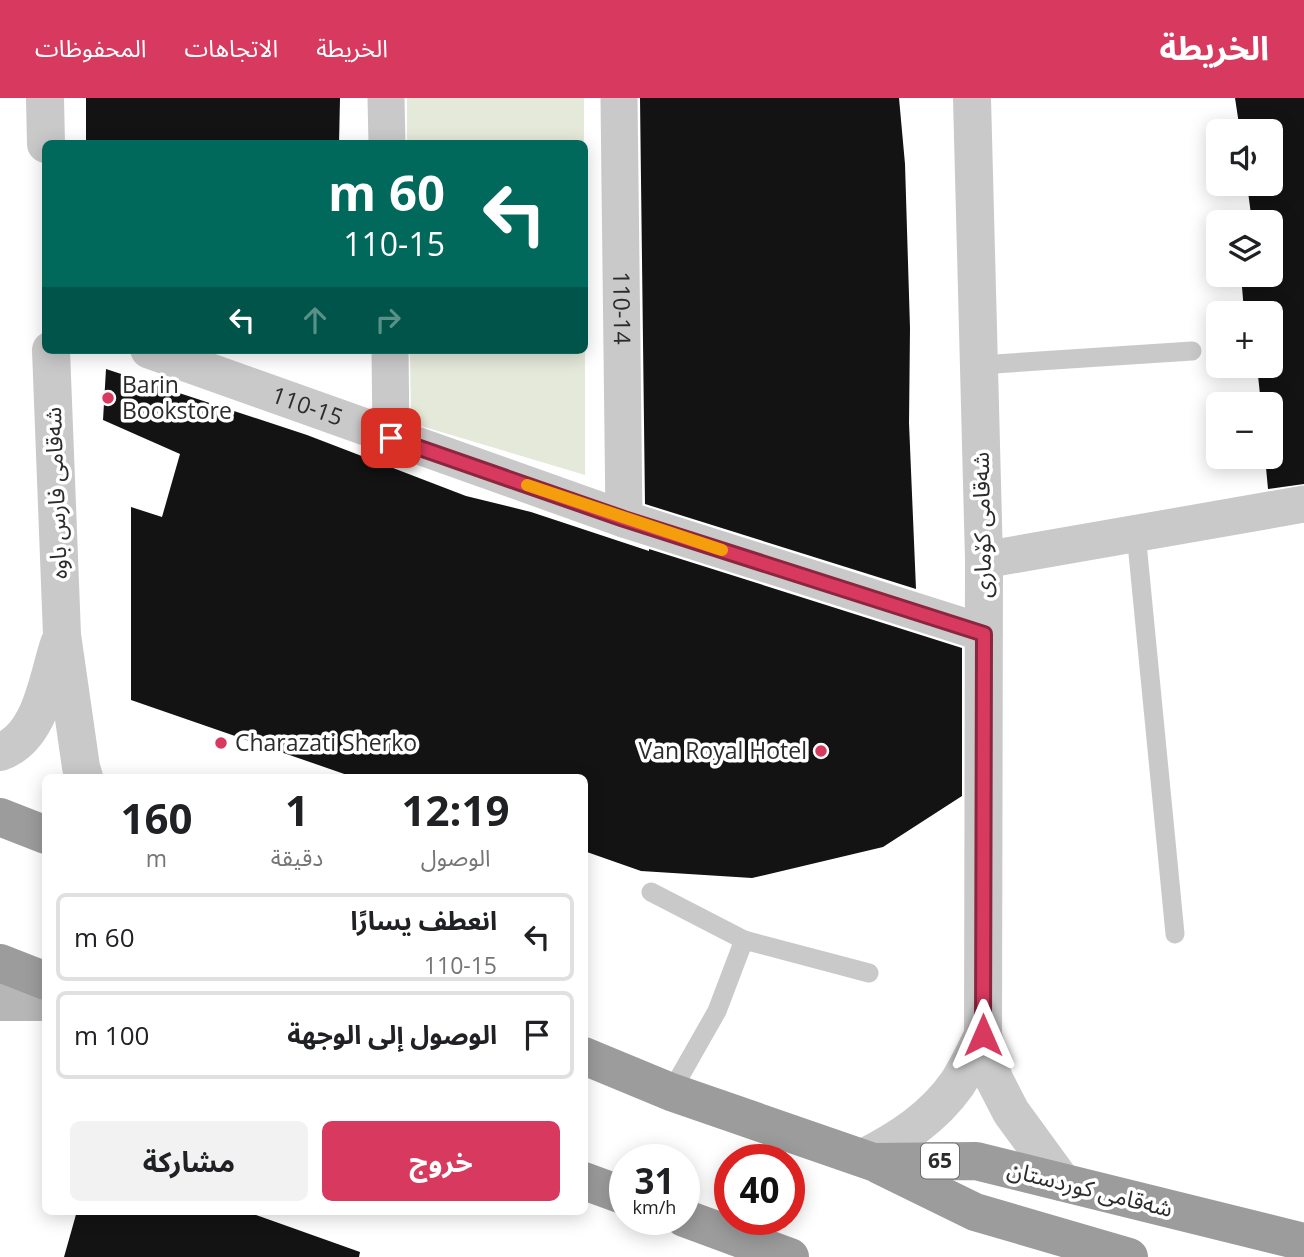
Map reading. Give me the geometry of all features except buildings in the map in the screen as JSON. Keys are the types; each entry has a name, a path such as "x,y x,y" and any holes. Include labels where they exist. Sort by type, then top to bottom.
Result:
{"highway":[{"path":"0,817 42,833"},
{"path":"0,963 42,979"},
{"name":"شەقامی کوردستان","path":"588,1058 671,1091 868,1160 975,1212 1129,1257"},
{"name":"شەقامی کوردستان","path":"868,1160 976,1161 1304,1242"},
{"path":"588,1182 609,1190"},
{"path":"700,1224 790,1257"}],"main road":[{"path":"0,1002 42,1002"}],"street":[{"path":"45,98 46,140"},
{"path":"386,98 387,140"},
{"name":"110-14","path":"619,98 624,519"},
{"name":"شەقامی کۆماری","path":"972,98 984,559 983,1035"},
{"name":"شەقامی فارس باوە","path":"51,354 62,635 84,774"},
{"name":"110-15","path":"160,354 624,519 984,634"},
{"path":"390,354 391,438"},
{"path":"984,559 1304,504"},
{"name":"شەقامی فارس باوە","path":"0,752 22,739 36,717 62,635"},
{"path":"868,1160 900,1139 930,1114 957,1084 983,1035"},
{"path":"983,1035 994,1079 1011,1112 1062,1182"}],"lane":[{"path":"979,365 1192,351"},
{"path":"1136,533 1175,934"},
{"path":"651,892 744,940 869,973"},
{"path":"671,1091 717,1011 744,940"}],"shaded area":[{"path":"407,98 584,98 584,140 407,140"},
{"path":"410,354 585,354 585,475 411,423"}],"slow traffic":[{"path":"527,485 722,550"}],"place":[{"name":"Barin Bookstore","path":"108,398"},
{"name":"Charazati Sherko","path":"221,743"},
{"name":"Van Royal Hotel","path":"821,751"}],"route":[{"path":"391,438 624,519 984,634 983,1035"}]}
